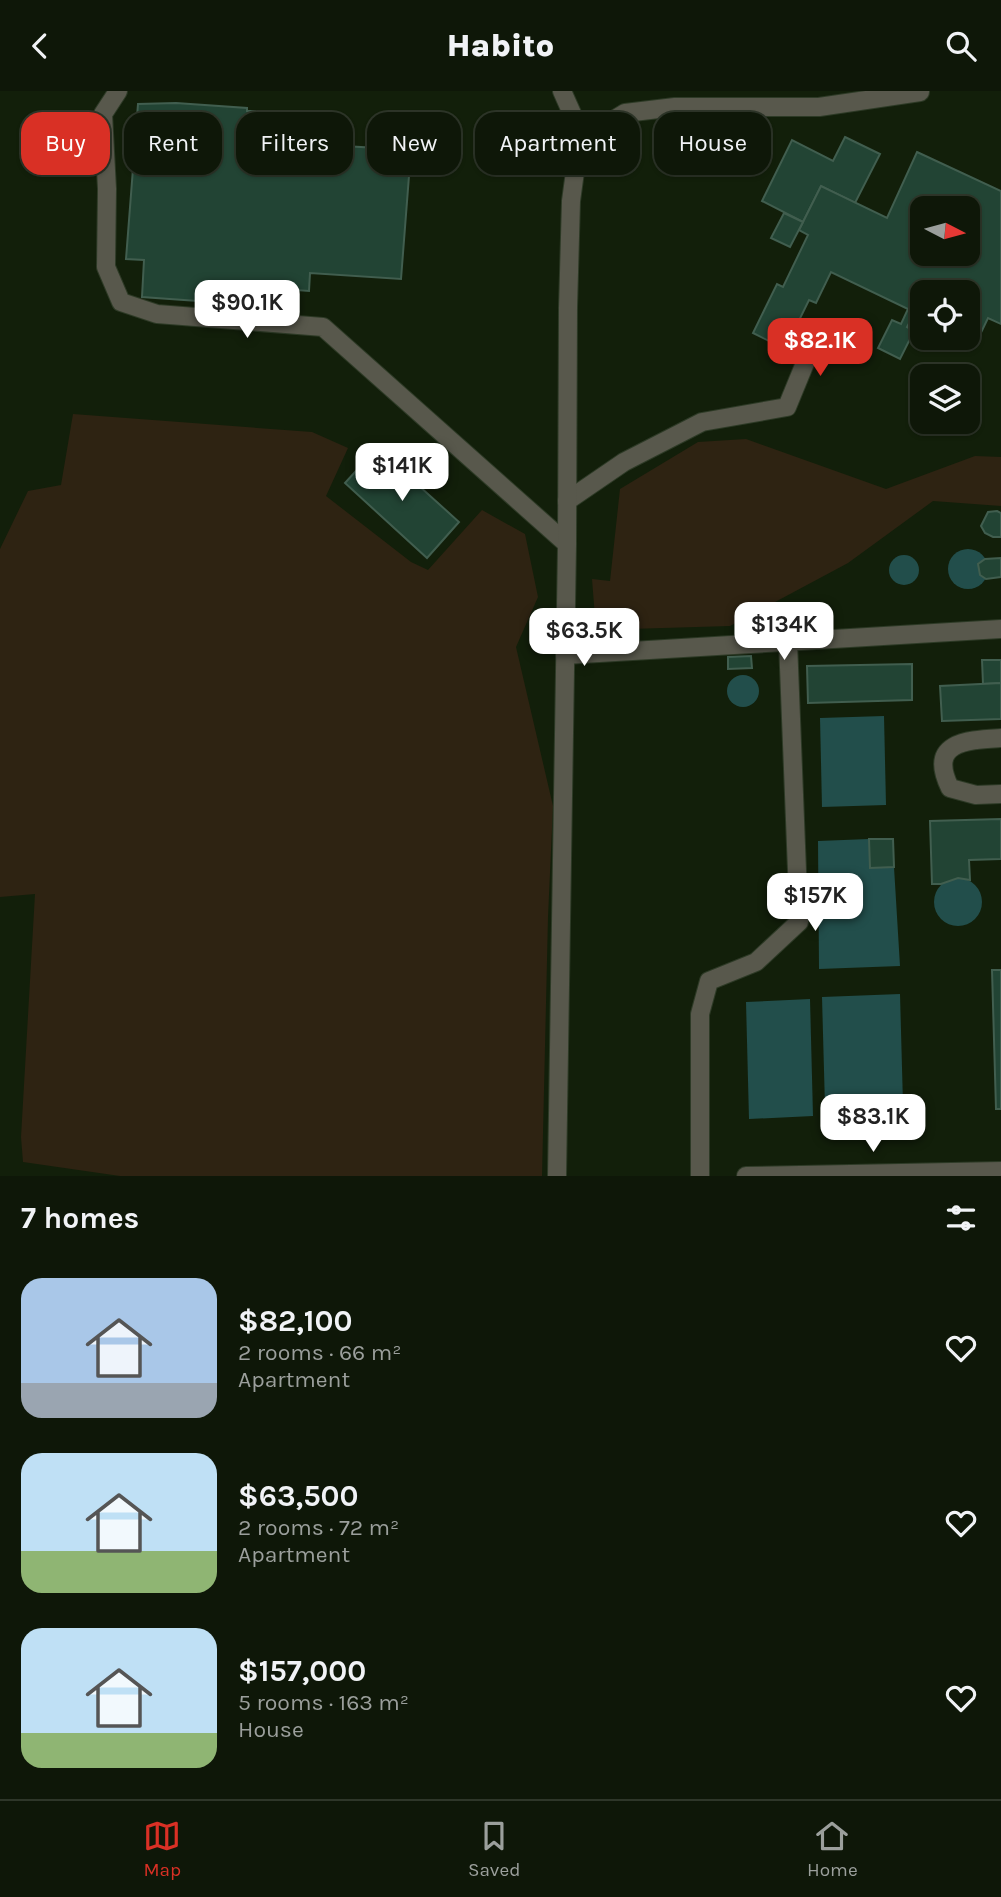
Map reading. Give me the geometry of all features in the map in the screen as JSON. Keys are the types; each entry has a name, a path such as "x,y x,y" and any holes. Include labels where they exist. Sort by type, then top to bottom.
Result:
{"street":[{"path":"118,91 103,114 107,189 106,267 121,302 157,314 323,327 567,544"},
{"path":"562,91 571,112"},
{"path":"634,112 676,107 819,107 920,92"},
{"path":"557,1176 569,268 575,175"},
{"path":"567,501 624,462 702,422 787,407 817,334"},
{"path":"565,655 1001,629"},
{"path":"701,1176 700,1014 709,981 756,962 800,922 788,642"},
{"path":"1001,739 965,740 954,744 943,765 950,788 976,795 1001,794"},
{"path":"747,1176 1001,1171"}],"shaded area":[{"path":"73,414 312,432 348,448 326,496 411,562 428,570 482,510 525,534 538,597 516,647 553,806 542,1176 120,1176 23,1162 21,1137 35,894 0,897 0,549 28,491 61,485"},
{"path":"746,439 886,489 975,456 1001,457 1001,506 933,501 848,563 730,626 596,630 592,579 610,581 620,489 698,442"}],"water":[{"path":"968,549 982,555 988,569 982,583 968,589 954,583 948,569 954,555"},
{"path":"904,555 910,556 918,564 918,576 910,584 904,585 898,584 890,576 889,570 890,564 898,556"},
{"path":"743,675 754,680 759,691 754,702 743,707 732,702 727,691 732,680"},
{"path":"884,716 886,805 822,807 820,718"},
{"path":"869,839 870,867 894,867 900,966 819,969 818,841"},
{"path":"958,878 975,885 982,902 975,919 958,926 941,919 934,902 941,885"},
{"path":"900,994 903,1104 825,1107 822,997"},
{"path":"810,999 813,1116 749,1119 746,1002"}],"building":[{"path":"176,103 247,108 247,111 255,111 236,112 236,175 353,175 353,147 367,147 367,175 409,175 401,279 310,273 309,291 255,287 254,305 142,297 144,260 126,259 133,175 222,175 222,112 137,112 138,104"},
{"path":"845,137 880,154 855,203 821,186 803,222 762,201 792,140 833,161"},
{"path":"917,152 1001,191 1001,324 988,318 980,335 980,280 910,280 910,321 907,327 910,329 910,339 900,359 878,348 892,320 901,324 908,309 831,272 816,303 809,300 785,349 753,333 777,284 783,287 808,235 799,230 821,186 887,218"},
{"path":"784,213 803,222 790,247 771,238"},
{"path":"377,448 459,522 427,558 345,483"},
{"path":"988,512 1001,513 1001,537 993,537 985,533 981,526"},
{"path":"1001,558 1001,577 986,579 980,575 978,564 985,559"},
{"path":"751,656 752,668 728,669 728,657"},
{"path":"982,660 1001,660 1001,683 983,684"},
{"path":"912,664 912,700 808,703 807,666"},
{"path":"1001,683 1001,719 942,721 940,686"},
{"path":"1001,819 1001,859 969,860 970,880 958,878 932,884 930,821"},
{"path":"869,839 893,839 894,867 870,868"},
{"path":"992,970 1001,970 1001,1109 996,1109"}]}
